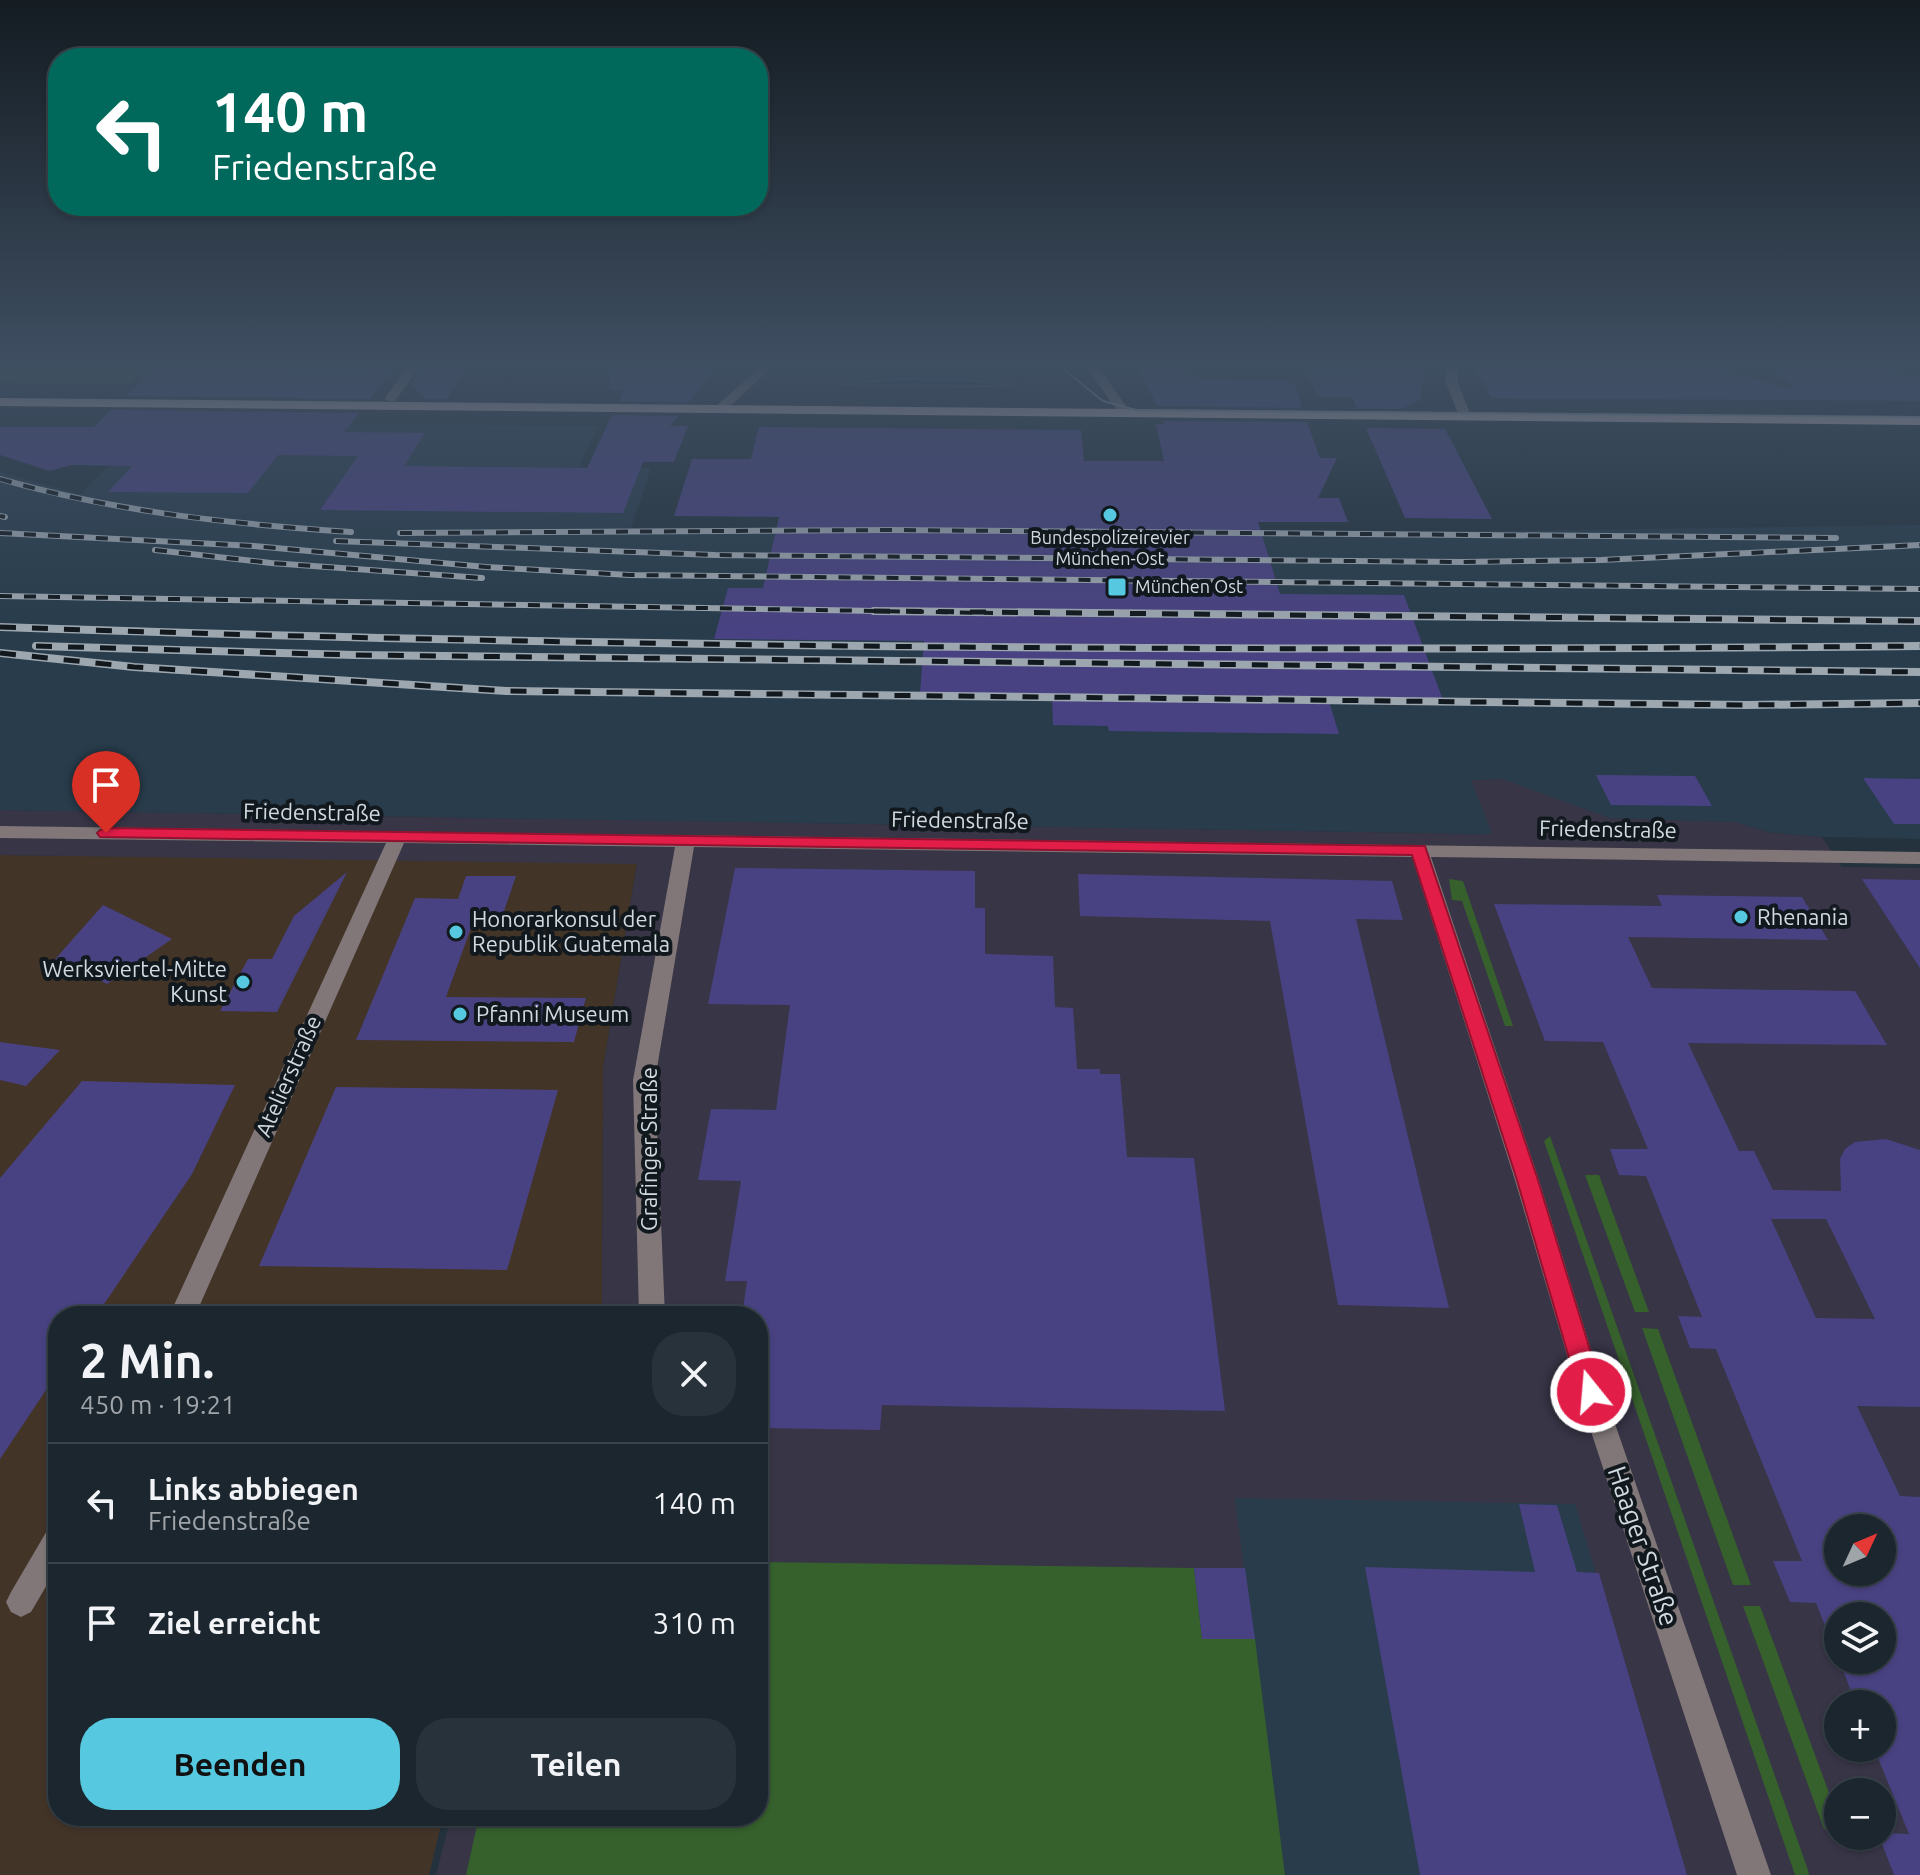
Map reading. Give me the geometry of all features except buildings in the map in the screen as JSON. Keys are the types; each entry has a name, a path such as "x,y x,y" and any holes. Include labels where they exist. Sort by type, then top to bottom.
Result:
{"street":[{"name":"Friedenstraße","path":"0,832 1920,858"},
{"name":"Atelierstraße","path":"186,1306 398,837"},
{"name":"Grafinger Straße","path":"652,1306 644,1080 686,840"},
{"name":"Haager Straße","path":"1419,850 1526,1177 1591,1392 1754,1875"},
{"path":"21,1602 48,1556"}],"shaded area":[{"path":"120,456 584,456 579,467 651,468 631,528 1479,531 1920,525 1920,839 1822,837 1769,832 1735,822 1610,818 1503,779 1471,780 1492,834 0,810 0,472 80,494"},
{"path":"1504,779 1610,818 1735,822 1769,832 1822,837 1842,867 1920,868 1920,1875 436,1875 448,1826 768,1826 768,1306 602,1306 603,1069 637,864 0,855 0,810 1491,834 1471,780"},
{"path":"0,855 637,863 603,1069 602,1306 48,1306 48,1826 441,1826 429,1875 0,1875"},
{"path":"1235,1498 1575,1504 1687,1875 466,1875 477,1826 768,1826 768,1562 1014,1568 1244,1568"}],"green space":[{"path":"1449,879 1463,881 1513,1026 1505,1026 1462,901 1452,900"},
{"path":"1550,1136 1809,1875 1795,1875 1544,1141"},
{"path":"1585,1175 1599,1175 1649,1312 1635,1312"},
{"path":"1642,1328 1658,1329 1751,1585 1733,1585"},
{"path":"768,1562 1194,1568 1202,1639 1255,1639 1285,1875 466,1875 477,1826 768,1826"},
{"path":"1743,1606 1760,1606 1824,1779 1824,1829"}],"railway":[{"path":"0,479 87,500 174,515 351,532"},
{"path":"0,516 5,517"},
{"path":"400,533 890,530 1836,538"},
{"path":"0,533 254,546 486,567 630,575 1920,589"},
{"path":"336,541 715,555 1463,562 1601,560 1920,545"},
{"path":"155,550 271,563 482,578"},
{"path":"0,596 879,611"},
{"path":"874,611 879,611"},
{"path":"879,611 1920,621"},
{"path":"879,611 993,613"},
{"path":"0,627 480,640 960,647 1440,649 1920,646"},
{"path":"36,646 354,655 1920,672"},
{"path":"0,653 134,667 506,691 1747,705 1920,703"}],"place":[{"name":"Bundespolizeirevier München-Ost","path":"1110,515"},
{"name":"München Ost","path":"1117,587"},
{"name":"Rhenania","path":"1741,917"},
{"name":"Honorarkonsul der Republik Guatemala","path":"456,932"},
{"name":"Werksviertel-Mitte Kunst","path":"243,982"},
{"name":"Pfanni Museum","path":"460,1014"}],"route":[{"path":"106,833 1419,850 1526,1177 1591,1392"}]}
